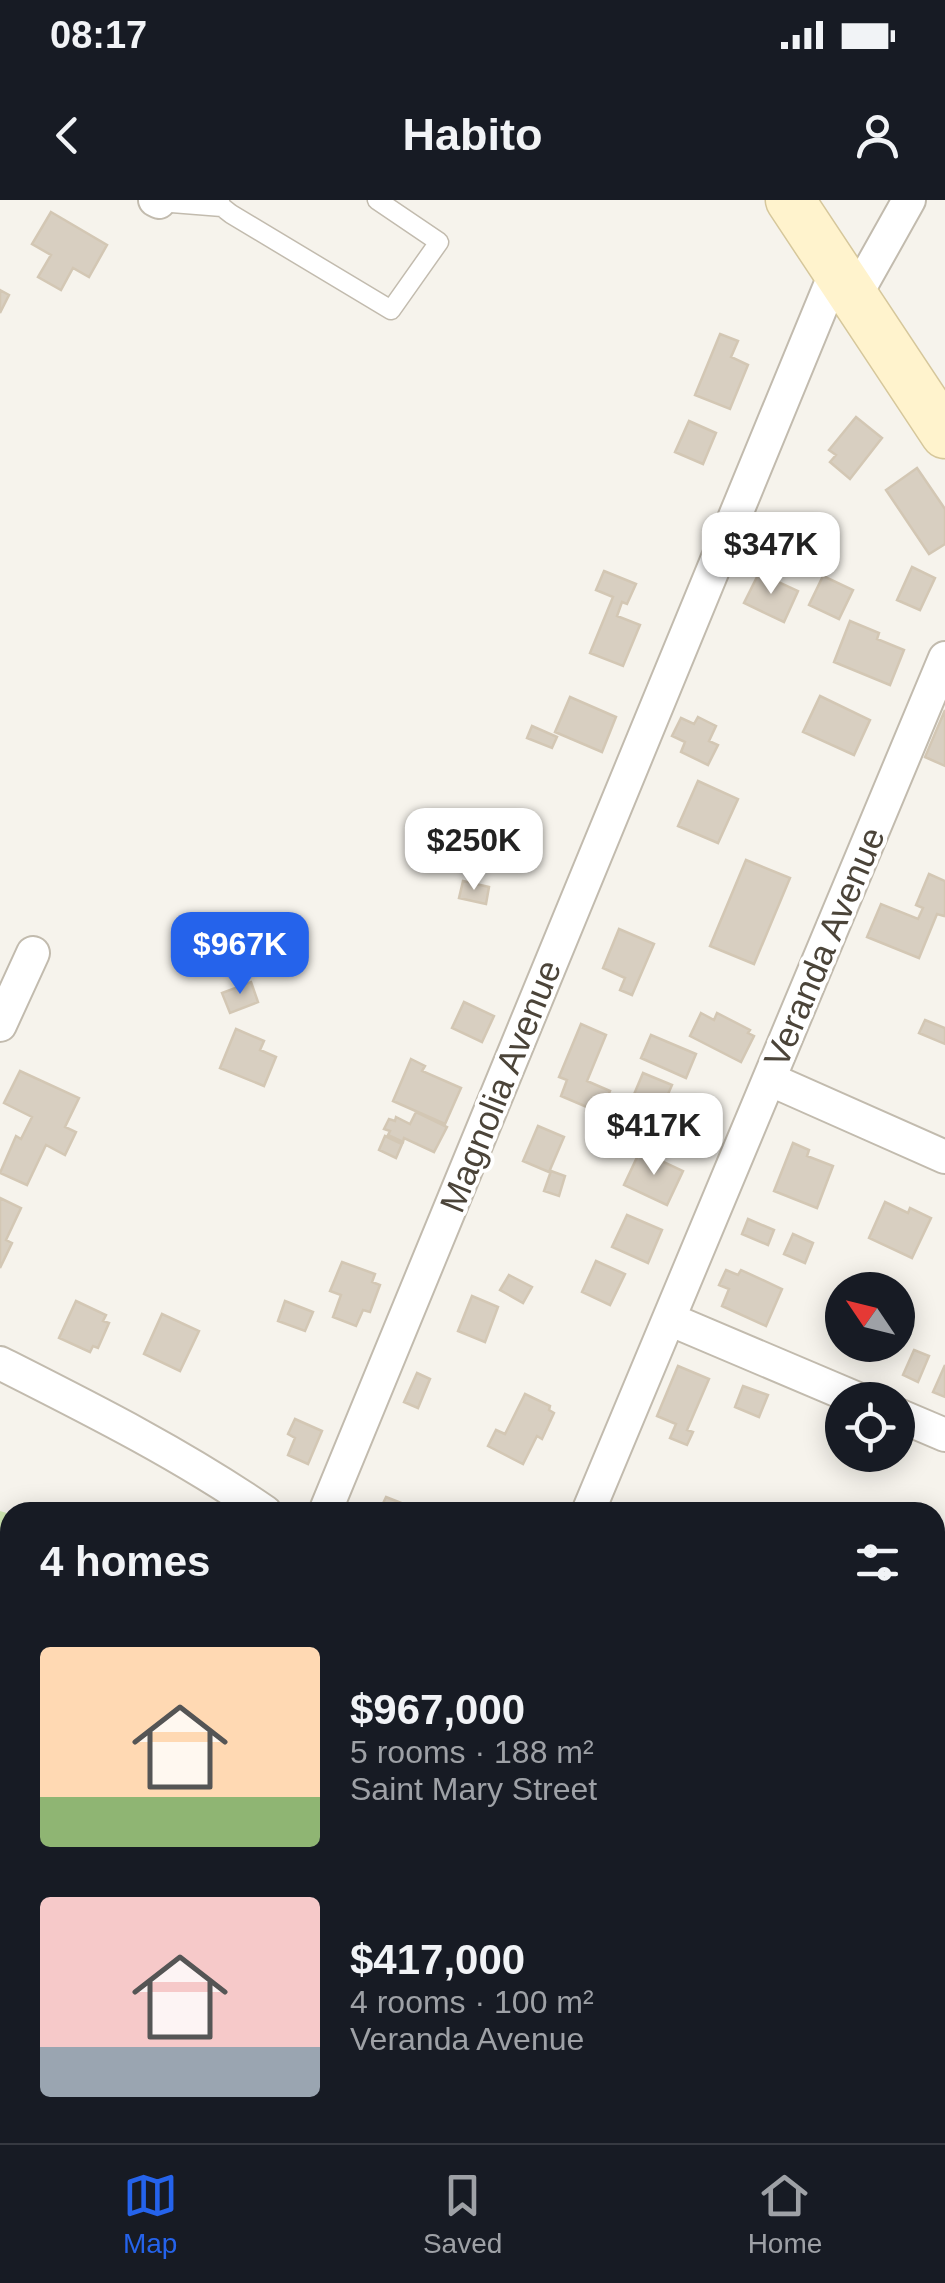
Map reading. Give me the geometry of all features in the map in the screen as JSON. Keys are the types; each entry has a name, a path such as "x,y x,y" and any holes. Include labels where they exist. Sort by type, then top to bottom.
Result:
{"main road":[{"path":"790,200 945,434"}],"street":[{"name":"Magnolia Avenue","path":"328,1502 845,284 909,200"},
{"name":"Veranda Avenue","path":"592,1502 945,658"},
{"path":"0,1026 33,953"},
{"path":"769,1079 945,1157"},
{"path":"669,1319 825,1385"},
{"path":"0,1363 149,1439 251,1502"},
{"path":"915,1422 945,1435"}],"lane":[{"path":"157,201 221,204 391,310 439,242 377,200"}],"building":[{"path":"51,212 107,245 89,277 73,268 61,290 38,277 51,255 32,244"},
{"path":"0,290 9,295 0,313"},
{"path":"720,334 738,341 731,357 748,365 730,409 695,395"},
{"path":"856,417 882,438 850,479 830,462 836,455 829,450"},
{"path":"689,421 716,433 703,464 675,452"},
{"path":"917,468 945,509 945,544 929,554 886,490"},
{"path":"912,567 935,578 920,610 897,600"},
{"path":"604,571 636,584 617,616 640,625 623,666 590,653 613,597 596,590"},
{"path":"759,573 798,591 784,622 744,603"},
{"path":"823,576 853,590 839,619 809,605"},
{"path":"850,621 879,633 877,639 904,650 890,685 834,662"},
{"path":"820,696 870,720 854,755 803,732"},
{"path":"570,697 616,717 602,752 555,732"},
{"path":"945,710 945,766 925,757"},
{"path":"698,717 716,726 709,741 718,745 708,765 681,752 685,742 672,736 681,718 694,724"},
{"path":"532,726 557,737 552,748 527,738"},
{"path":"698,781 738,799 718,843 678,826"},
{"path":"746,860 790,878 754,964 710,946"},
{"path":"929,874 945,881 945,914 937,914 919,958 867,937 881,904 918,919 923,908 916,905"},
{"path":"463,881 489,887 486,904 459,898"},
{"path":"619,929 654,944 632,995 620,990 625,978 603,968"},
{"path":"251,982 258,1002 230,1013 222,993"},
{"path":"464,1002 494,1016 482,1042 452,1028"},
{"path":"701,1013 714,1020 717,1013 750,1030 748,1033 754,1036 741,1062 690,1036"},
{"path":"925,1020 945,1028 945,1044 919,1033"},
{"path":"581,1024 606,1035 587,1081 610,1091 601,1113 561,1096 567,1080 559,1077"},
{"path":"236,1029 264,1041 260,1050 276,1057 264,1086 220,1068"},
{"path":"651,1035 696,1054 686,1078 641,1058"},
{"path":"411,1059 425,1066 422,1071 461,1088 445,1124 393,1101"},
{"path":"20,1071 79,1098 65,1127 76,1132 65,1155 46,1145 27,1185 0,1173 16,1136 21,1139 32,1117 4,1103"},
{"path":"643,1073 672,1085 655,1124 627,1111"},
{"path":"416,1112 447,1127 434,1152 404,1138 403,1142 384,1129 389,1119 395,1121 396,1117 410,1124"},
{"path":"538,1126 564,1137 549,1172 523,1161"},
{"path":"385,1136 402,1144 396,1158 379,1150"},
{"path":"793,1143 809,1150 807,1156 833,1166 817,1208 774,1191"},
{"path":"640,1151 683,1171 667,1205 624,1185"},
{"path":"551,1171 565,1176 559,1196 544,1191"},
{"path":"0,1198 21,1208 6,1240 12,1243 0,1268"},
{"path":"885,1202 931,1218 912,1258 869,1238"},
{"path":"627,1215 662,1230 648,1263 612,1247"},
{"path":"748,1219 774,1230 768,1245 742,1234"},
{"path":"793,1234 813,1243 805,1263 784,1254"},
{"path":"596,1261 625,1274 610,1305 582,1292"},
{"path":"342,1262 375,1274 372,1282 380,1285 370,1312 363,1310 356,1326 333,1317 341,1295 330,1291"},
{"path":"726,1270 738,1275 741,1270 782,1289 766,1326 722,1306 729,1289 719,1285"},
{"path":"509,1275 532,1287 523,1303 500,1290"},
{"path":"472,1296 498,1307 485,1342 458,1331"},
{"path":"76,1301 106,1315 103,1321 109,1323 98,1348 93,1346 90,1352 59,1338"},
{"path":"285,1301 313,1312 305,1331 278,1321"},
{"path":"162,1314 199,1331 180,1371 144,1354"},
{"path":"915,1350 929,1356 918,1382 903,1375 909,1362 915,1362"},
{"path":"945,1365 945,1397 933,1392"},
{"path":"678,1366 709,1379 687,1430 693,1432 687,1445 670,1438 676,1424 657,1416"},
{"path":"417,1373 430,1379 418,1408 404,1402"},
{"path":"743,1386 768,1395 759,1417 735,1407"},
{"path":"525,1394 550,1406 554,1413 542,1439 537,1436 523,1464 488,1446 496,1430 505,1434"},
{"path":"295,1419 322,1431 308,1464 288,1455 295,1438 288,1434"}]}
